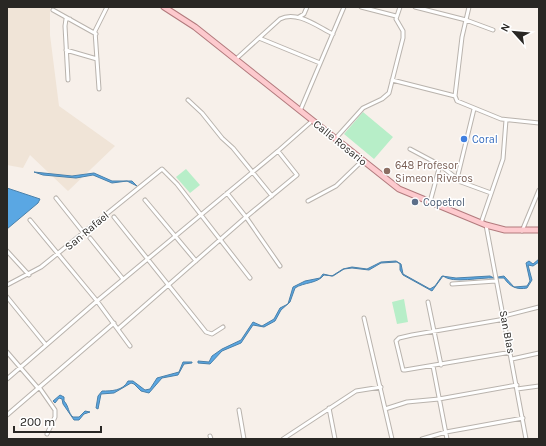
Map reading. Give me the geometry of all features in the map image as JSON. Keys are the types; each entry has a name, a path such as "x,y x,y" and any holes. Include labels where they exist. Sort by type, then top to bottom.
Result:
{"main road":[{"name":"Calle Rosario","path":"164,7 184,19 392,185 430,203 486,226 506,230 539,230"}],"street":[{"path":"99,89 96,29 108,7"},
{"path":"299,17 304,14 307,7"},
{"path":"300,111 344,7"},
{"path":"361,7 396,16"},
{"path":"335,139 363,108 387,96 403,35 403,31 397,23 396,16 400,7"},
{"path":"415,7 466,20 493,30"},
{"path":"436,12 438,7"},
{"path":"469,7 462,37 455,96 458,102 506,120 539,123"},
{"path":"53,10 96,34"},
{"path":"236,60 283,17 299,17 333,34"},
{"path":"68,80 65,23 66,20 70,19"},
{"path":"259,38 320,63"},
{"path":"66,50 97,59"},
{"path":"392,80 455,96"},
{"path":"188,100 202,113 222,138 233,148 272,196"},
{"path":"457,179 474,109"},
{"path":"480,223 504,159 506,120"},
{"path":"7,379 46,344 312,121"},
{"path":"410,149 440,165 457,179 491,193"},
{"path":"118,329 196,260 298,174 278,151"},
{"path":"308,201 336,186 362,161"},
{"path":"430,203 440,165"},
{"name":"San Rafael","path":"7,285 29,275 59,254 83,232 162,169 177,184 201,214"},
{"path":"522,231 539,190"},
{"path":"227,193 246,217 280,266"},
{"path":"56,198 83,232"},
{"path":"145,200 196,260"},
{"path":"201,214 250,278"},
{"path":"114,217 206,332 212,334 223,327"},
{"path":"30,220 97,301 130,346"},
{"name":"San Blas","path":"486,226 511,352 526,439"},
{"path":"90,238 123,279"},
{"path":"7,251 29,275"},
{"path":"452,284 496,281"},
{"path":"7,297 46,344"},
{"path":"428,302 441,365"},
{"path":"511,352 441,365 403,370 396,340 399,338 504,317 539,307"},
{"path":"364,318 392,439"},
{"path":"7,414 114,323"},
{"path":"7,352 54,406 56,413 47,434"},
{"path":"512,359 539,353"},
{"path":"433,366 447,439"},
{"path":"386,409 407,402 439,399 517,385"},
{"path":"517,389 539,386"},
{"path":"283,439 356,392 381,387"},
{"path":"329,408 335,439"},
{"path":"239,410 244,439"},
{"path":"422,439 446,432 522,418"}],"shaded area":[{"path":"7,7 50,7 50,35 59,106 115,146 68,191 30,155 23,168 7,165"}],"green space":[{"path":"363,112 393,137 374,159 344,134"},
{"path":"186,169 200,185 190,193 176,177"},
{"path":"404,299 408,322 397,324 392,302"}],"water":[{"path":"34,172 72,176 94,173 112,181 127,181 112,183 93,175 76,178 43,175"},
{"path":"127,181 132,181 137,186"},
{"path":"7,188 40,199 38,203 7,229"},
{"path":"539,259 539,262 533,266 528,265 532,280 527,288 520,289 514,287 527,286 530,281 526,263 529,261 533,264"},
{"path":"396,261 401,264 403,274 430,289 435,286 443,276 432,291 403,275 400,270 400,264 397,262 381,263 369,270 352,268 344,269 332,276 343,269 352,267 367,269 381,262"},
{"path":"323,274 331,276 324,275 318,280 295,288 288,304 293,287 305,281 320,278"},
{"path":"443,276 456,278 490,276 494,278 453,280"},
{"path":"504,276 514,287 504,278 498,277"},
{"path":"287,304 281,310 275,321 264,327 253,325 241,343 222,351 210,364 198,363 198,361 209,362 212,356 222,349 241,340 253,322 262,326 274,319 280,308"},
{"path":"183,362 192,363 184,364 178,375 162,378 149,393 141,391 131,383 114,393 101,394 98,409 96,408 98,396 102,391 120,389 128,381 133,381 145,390 150,389 157,378 179,372"},
{"path":"60,395 64,397 64,401 73,417 79,417 85,411 90,412 84,414 79,420 74,420 63,404 62,399 59,398 55,403 53,401"}],"place":[{"name":"Coral","path":"464,139"},
{"name":"648 Profesor Simeon Riveros","path":"387,171"},
{"name":"Copetrol","path":"415,202"}]}
